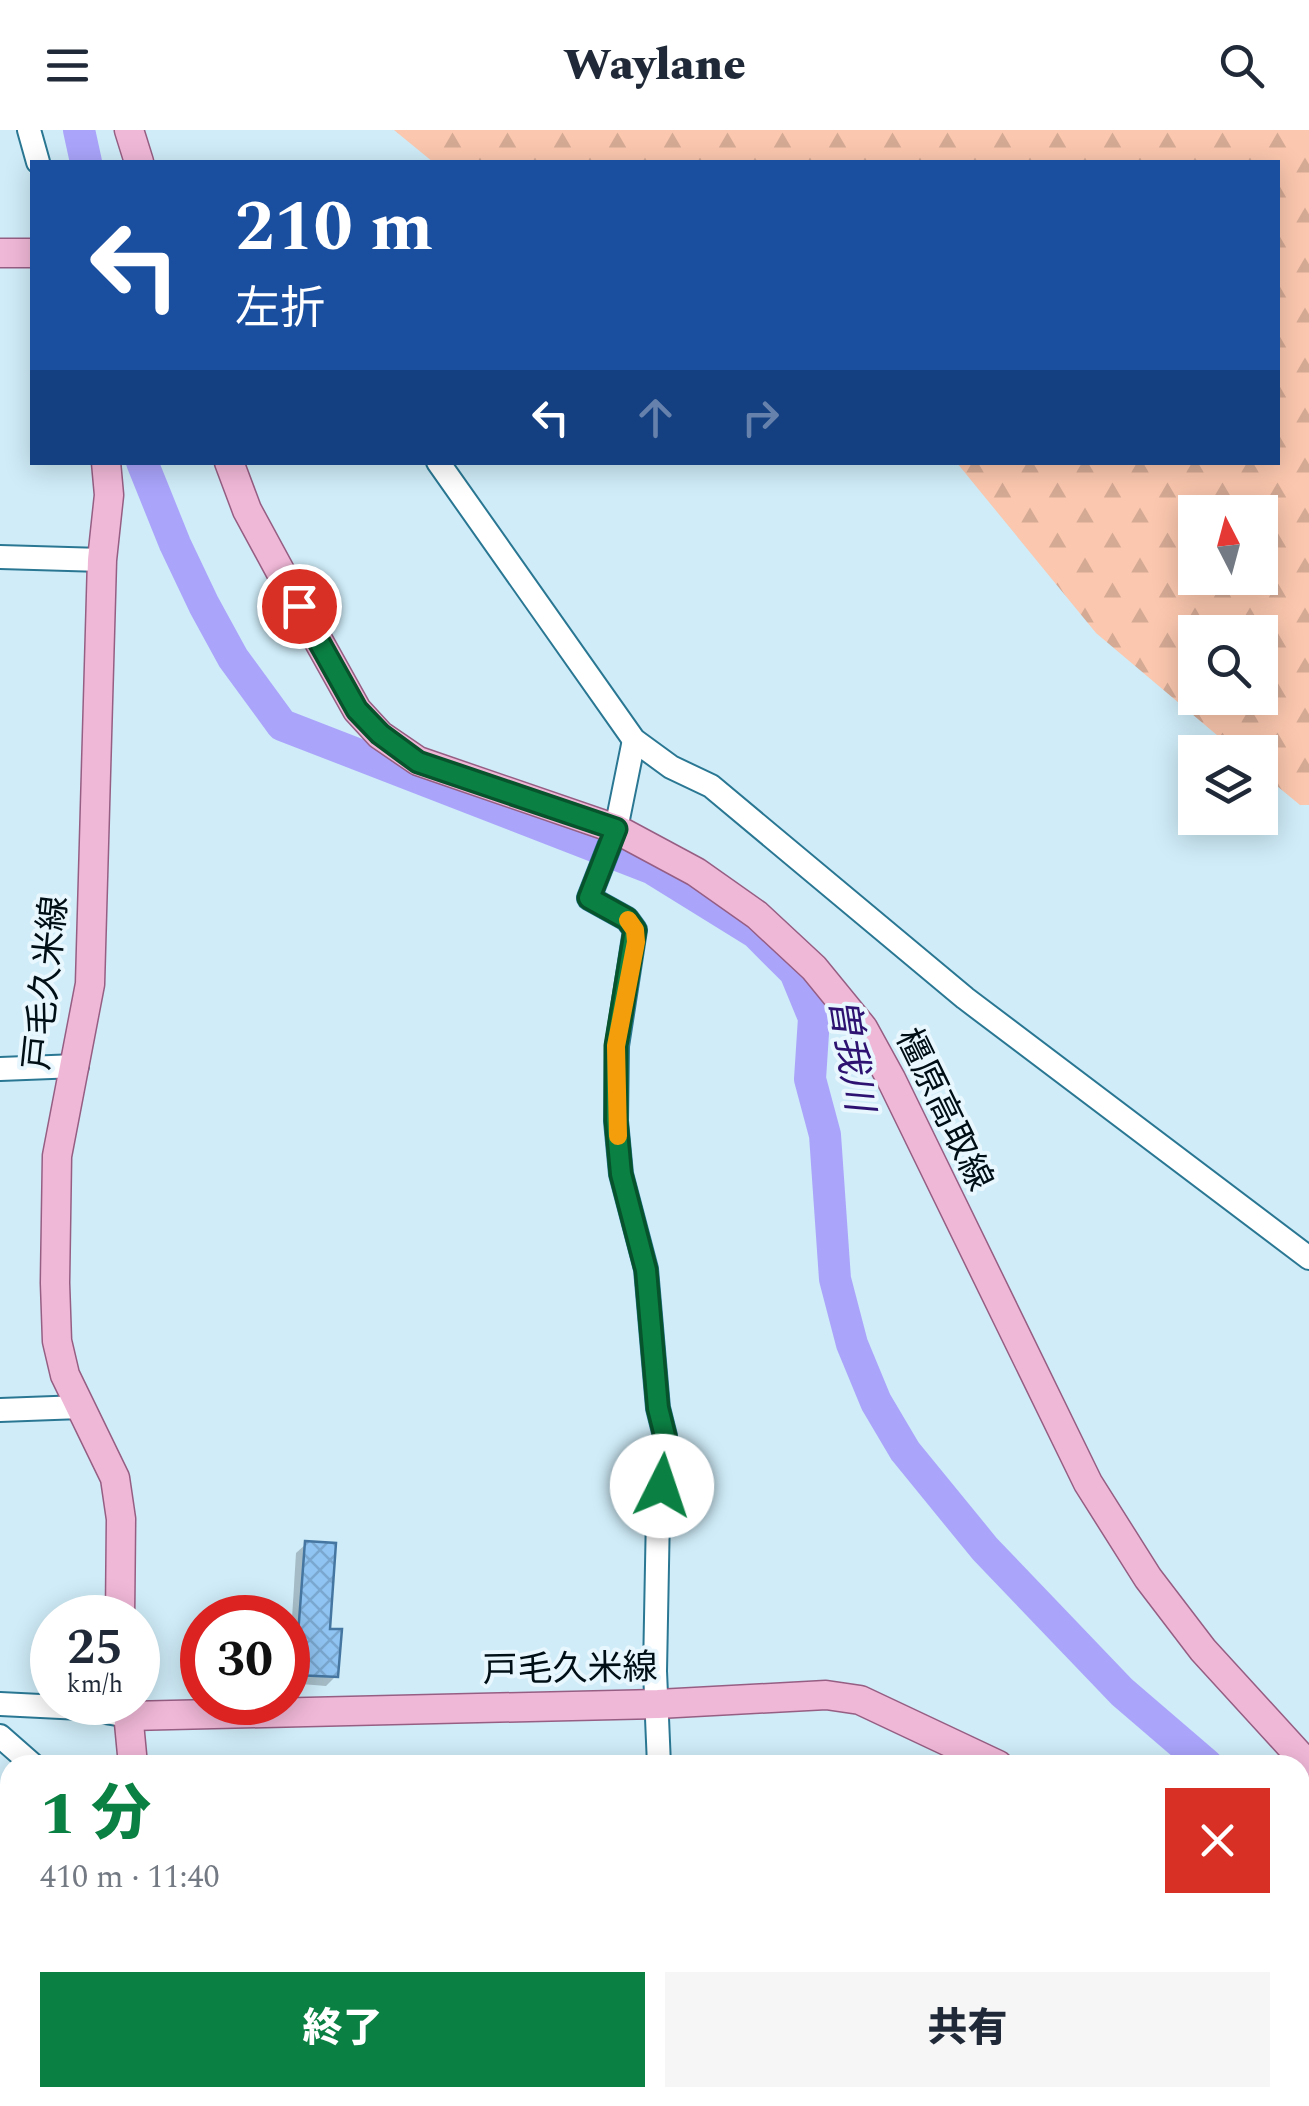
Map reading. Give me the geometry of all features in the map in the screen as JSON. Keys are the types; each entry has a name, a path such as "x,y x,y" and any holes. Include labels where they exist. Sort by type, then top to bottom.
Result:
{"main road":[{"path":"129,130 137,160"},
{"path":"0,253 30,252"},
{"name":"戸毛久米線","path":"106,465 109,495 102,560 90,966 76,1066 57,1156 55,1283 56,1341 65,1375 116,1478 121,1519 120,1595"},
{"name":"橿原高取線","path":"230,465 247,510 328,658 357,710 380,734 418,762 616,829 696,872 757,915 814,968 863,1028 1088,1483 1148,1578 1203,1650 1299,1755"},
{"name":"戸毛久米線","path":"160,1709 658,1704 826,1696 860,1700 977,1755"},
{"path":"129,1725 132,1755"}],"street":[{"path":"29,130 37,160"},
{"path":"440,465 634,740 672,767 712,786 966,998 1309,1258"},
{"path":"0,557 102,560"},
{"path":"634,740 616,829 589,898 627,919 635,930 616,1046 616,1120 621,1174 646,1270 658,1408 665,1436 666,1459 658,1513 659,1755"},
{"path":"0,1068 76,1066"},
{"path":"0,1410 81,1407"},
{"path":"0,1704 30,1705"},
{"path":"0,1736 22,1755"}],"green space":[{"path":"394,130 1309,130 1309,805 1300,805 1278,787 1278,735 1217,735 1193,715 1278,715 1278,615 1178,615 1178,702 1096,633 959,465 1280,465 1280,160 431,160"}],"building":[{"path":"305,1541 336,1543 330,1629 342,1629 338,1677 310,1676 310,1595 301,1595"}],"waterway":[{"name":"曽我川","path":"79,130 86,160"},
{"name":"曽我川","path":"143,465 204,605 233,658 282,725 651,868 756,933 795,972 814,1018 810,1079 825,1135 835,1279 852,1344 876,1402 905,1451 985,1549 1122,1692 1195,1755"}],"slow traffic":[{"path":"618,1136 616,1046 636,942 635,930 628,920"}],"route":[{"path":"299,606 357,710 380,734 418,762 616,829 589,898 627,919 635,930 616,1046 616,1120 621,1174 646,1270 658,1408 665,1436 662,1486"}]}
